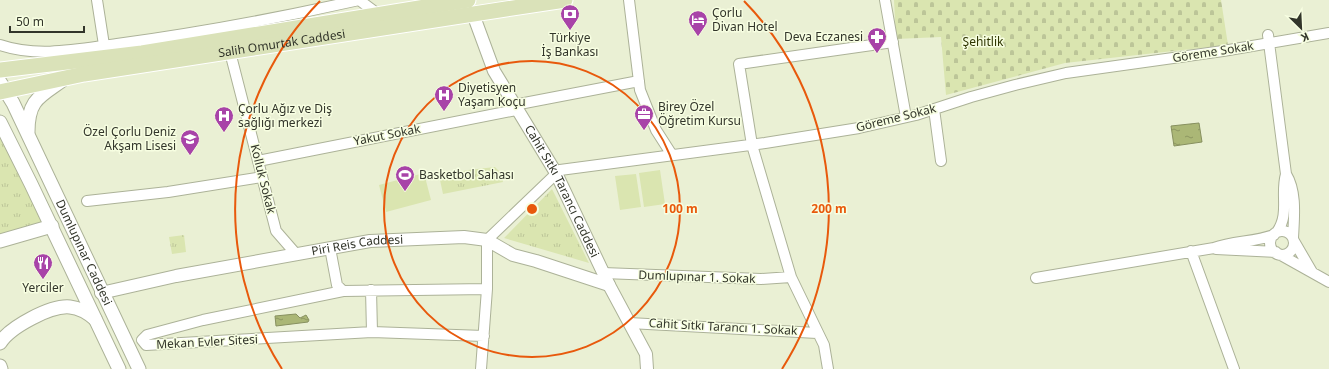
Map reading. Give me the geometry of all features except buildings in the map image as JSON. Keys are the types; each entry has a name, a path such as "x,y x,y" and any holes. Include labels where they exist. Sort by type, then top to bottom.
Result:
{"main road":[{"name":"Salih Omurtak Caddesi","path":"0,70 142,53 378,14 564,0"},
{"name":"Salih Omurtak Caddesi","path":"2,88 62,80 84,74 230,52 470,7"},
{"path":"28,136 28,116 30,109 40,97 62,80"},
{"name":"Dumlupınar Caddesi","path":"2,88 28,136 101,293 139,369"},
{"name":"Dumlupınar Caddesi","path":"0,122 52,226 79,287 119,369"},
{"path":"0,137 12,146"},
{"path":"0,241 52,226"},
{"path":"0,343 4,335 19,326 34,318 63,307 76,297 79,287"},
{"path":"63,307 83,310 96,320"}],"street":[{"path":"97,0 104,45"},
{"path":"0,44 24,51 80,50 104,45 160,38 359,0 378,14"},
{"path":"629,0 639,82 656,130 672,155"},
{"path":"885,0 906,117"},
{"name":"Cahit Sıtkı Tarancı Caddesi","path":"470,7 494,71 556,173 603,273 646,354 647,369"},
{"name":"Göreme Sokak","path":"487,240 556,173 574,167 752,145 859,128 906,117 986,93 1066,73 1269,39 1329,33"},
{"path":"1214,248 1277,253 1290,252 1294,239 1292,184 1286,174 1269,39"},
{"path":"828,369 824,345 791,278 752,145 739,64 892,42"},
{"name":"Kolluk Sokak","path":"230,52 276,231 296,254"},
{"name":"Yakut Sokak","path":"258,161 639,82"},
{"path":"934,109 941,161"},
{"path":"1286,174 1282,185 1285,205 1283,218 1270,242 1277,253 1329,282"},
{"path":"87,201 168,192 262,177"},
{"path":"1036,278 1257,240 1284,231 1294,239 1314,274"},
{"name":"Piri Reis Caddesi","path":"101,293 176,276 330,248 370,242 464,237 487,240 513,255 609,285"},
{"path":"481,369 487,289 487,240"},
{"path":"330,248 337,285 343,291 487,289"},
{"path":"1191,251 1234,369"},
{"name":"Dumlupınar 1. Sokak","path":"603,273 761,280 791,278"},
{"path":"371,290 372,332"},
{"name":"Mekan Evler Sitesi","path":"343,291 203,320 147,335 142,340 146,345 372,332 484,336"},
{"name":"Cahit Sıtkı Tarancı 1. Sokak","path":"629,323 817,333"}],"green space":[{"name":"Şehitlik","path":"894,0 1221,0 1228,45 1065,63 946,95 941,37 896,39"},
{"path":"0,137 12,146 52,226 0,241"},
{"path":"495,167 500,172 503,182 443,194 440,180 442,176 468,170"},
{"path":"660,170 665,204 644,207 639,173"},
{"name":"Basketbol Sahası","path":"424,173 431,200 386,212 379,185"},
{"path":"636,174 641,207 620,210 615,176"},
{"path":"552,189 589,263 504,238"},
{"path":"184,235 186,252 172,254 169,237"}],"water":[{"path":"1199,123 1202,142 1174,146 1171,126"},
{"path":"296,314 300,318 306,315 309,320 308,322 276,326 275,316"}],"place":[{"name":"Türkiye İş Bankası","path":"570,31"},
{"name":"Çorlu Divan Hotel","path":"698,37"},
{"name":"Deva Eczanesi","path":"877,54"},
{"name":"Diyetisyen Yaşam Koçu","path":"444,112"},
{"name":"Birey Özel Öğretim Kursu","path":"644,131"},
{"name":"Çorlu Ağız ve Diş sağlığı merkezi","path":"224,133"},
{"name":"Özel Çorlu Deniz Akşam Lisesi","path":"190,156"},
{"name":"Basketbol Sahası","path":"405,192"},
{"name":"Yerciler","path":"43,280"}]}
